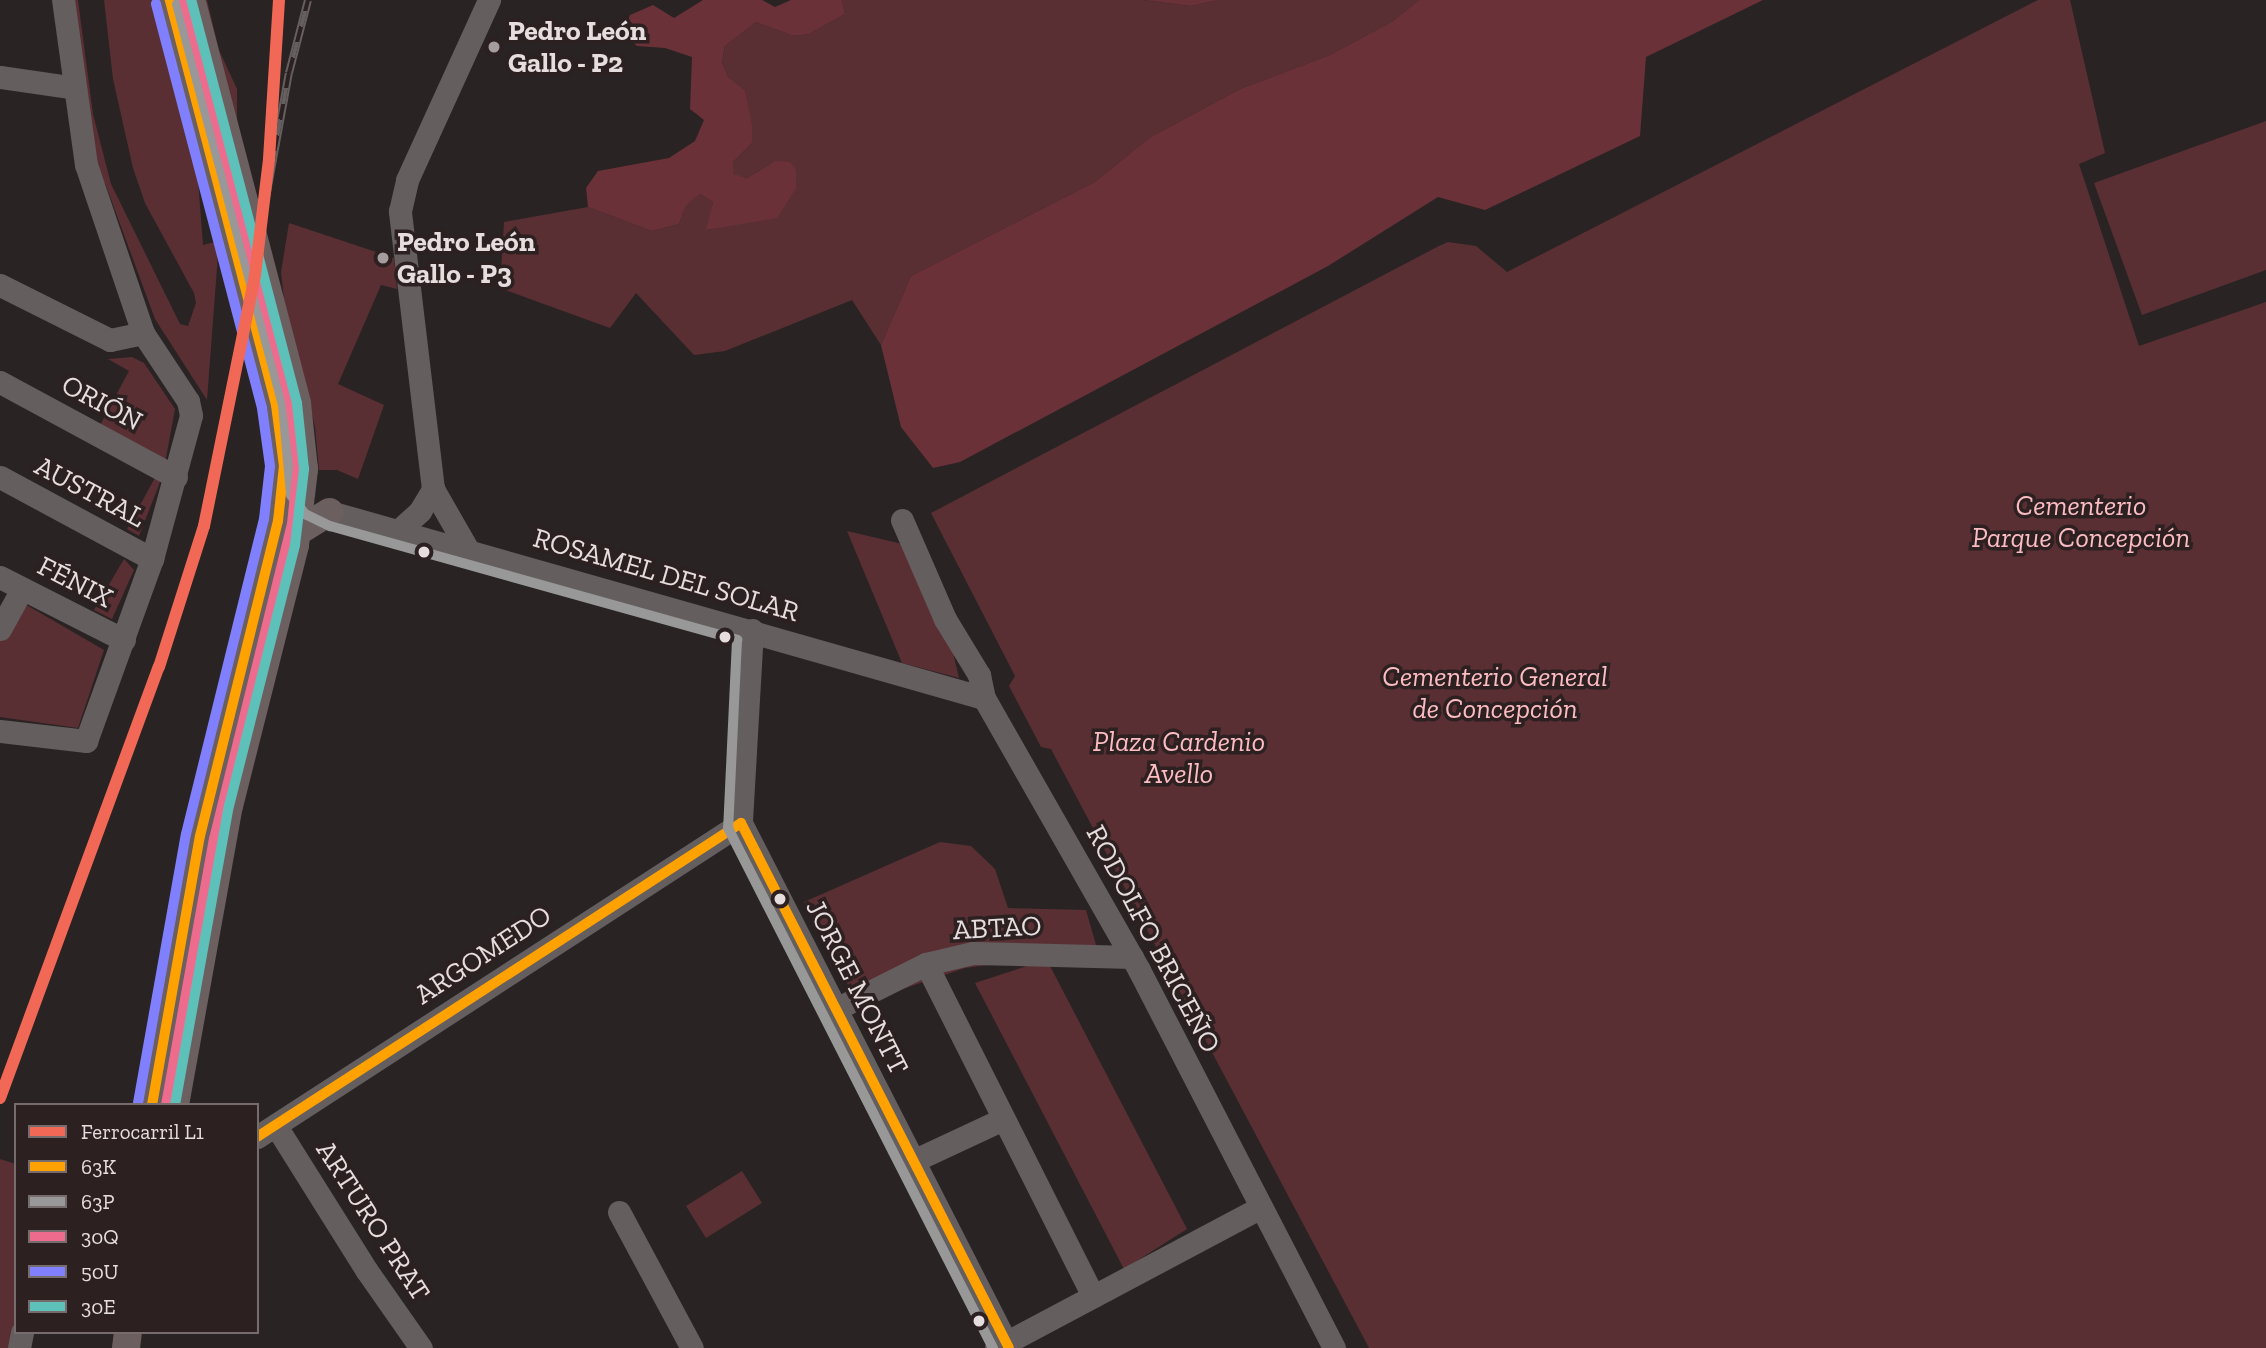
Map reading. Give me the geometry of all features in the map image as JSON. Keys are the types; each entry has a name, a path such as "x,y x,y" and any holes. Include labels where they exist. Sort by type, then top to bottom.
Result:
{"main road":[{"path":"152,1103 200,836 281,499 282,440 260,340 170,0"},
{"path":"175,1103 237,770 299,531 303,488 302,428 191,0"},
{"path":"299,531 330,512 303,488"}],"street":[{"path":"0,731 86,741 152,559 191,415 188,401 143,333 86,165 63,0"},
{"path":"468,550 433,489 401,201 489,0"},
{"path":"0,77 75,88"},
{"path":"0,285 110,340 143,333"},
{"name":"ORIÓN","path":"0,382 176,477"},
{"name":"AUSTRAL","path":"0,477 152,559"},
{"path":"398,531 420,511 433,489"},
{"name":"ROSAMEL DEL SOLAR","path":"330,512 984,698"},
{"name":"RODOLFO BRICEÑO","path":"902,520 945,619 979,675 984,698 1132,957 1259,1208 1334,1348"},
{"name":"FÉNIX","path":"0,577 124,640"},
{"path":"0,629 22,589"},
{"name":"JORGE MONTT","path":"752,630 741,822 1004,1346"},
{"name":"ARGOMEDO","path":"266,1132 741,822"},
{"name":"ABTAO","path":"834,1010 926,964 974,953 1132,957"},
{"path":"926,964 1001,1120 1093,1296"},
{"path":"913,1161 1001,1120"},
{"name":"ARTURO PRAT","path":"266,1132 421,1348"},
{"path":"1004,1346 1259,1208"},
{"path":"619,1212 692,1348"}],"green space":[{"path":"73,0 78,0 93,114 111,184 180,324 188,326 196,303 194,293 145,203 133,168 113,79 104,0 155,0 197,167 203,245 219,241 207,400 155,319 105,183 92,174"},
{"path":"199,0 207,0 219,50 237,89 237,136"},
{"path":"842,0 1142,0 1191,6 1218,0 1419,0 1393,21 1330,55 1240,89 1149,138 1095,182 911,276 881,345 852,300 725,351 694,355 636,293 610,328 500,288 504,222 588,207 652,231 679,224 686,206 700,194 713,202 707,230 736,223 775,161 747,178 733,175 733,162 752,143 745,90 728,77 722,62 725,46 756,22 794,36 809,34 845,14"},
{"name":"Cementerio General de Concepción","path":"2038,0 2070,0 2105,153 2079,164 2139,346 2266,302 2266,1348 1369,1348 1051,749 1041,747 1009,686 1015,676 931,513 1437,247 1448,242 1476,246 1507,272"},
{"path":"2266,121 2266,270 2142,315 2094,183"},
{"path":"289,223 394,258 397,289 381,285 338,384 384,405 358,479 337,470 319,470 315,427 284,299 281,272"},
{"path":"132,357 144,363 175,409 165,463 98,429 129,371 108,359"},
{"path":"157,474 160,482 139,536 127,529"},
{"path":"847,531 911,546 945,619 959,678 902,663"},
{"path":"124,559 134,570 112,619 94,610"},
{"path":"23,603 104,650 78,728 0,717 0,638"},
{"path":"940,842 971,846 995,869 1008,908 1086,910 1102,966 1049,964 1187,1229 1124,1269 975,983 1036,963 1018,961 965,968 858,1004 804,902"},
{"path":"0,1159 14,1163 16,1334 12,1348 0,1348"},
{"path":"742,1171 762,1203 706,1238 686,1206"}],"shaded area":[{"path":"703,0 762,0 775,7 791,0 842,0 845,14 809,34 794,36 756,22 725,46 722,62 728,77 745,90 752,126 752,143 733,162 733,174 747,178 775,161 790,162 796,170 796,188 777,218 706,230 713,202 700,194 686,206 679,224 652,231 588,207 586,188 598,171 669,158 695,141 704,120 690,109 692,57 665,48 637,46 623,34 630,15 653,5 674,18"},
{"path":"1143,0 1218,0 1191,6"},
{"path":"1419,0 1763,0 1646,57 1640,136 1485,210 1438,197 1328,266 960,462 933,468 901,427 881,345 911,276 1095,182 1149,138 1240,89 1330,55 1393,21"}],"railway":[{"path":"263,214 289,73 308,0"}],"rail line":[{"name":"L1","path":"0,1098 159,667 204,526 255,275 269,159 279,0"}],"transit line":[{"name":"63K","path":"152,1103 200,836 278,521 284,466 276,405 170,0"},
{"name":"30Q","path":"166,1103 214,839 292,524 298,466 290,401 184,0"},
{"name":"30E","path":"175,1103 229,806 295,545 304,469 297,403 191,0"},
{"name":"50U","path":"138,1103 186,834 264,519 270,466 262,408 156,4"},
{"name":"63P","path":"177,4 283,405 291,495 305,514 330,526 737,640 728,828 993,1348"},
{"name":"63K","path":"259,1136 741,823 1009,1348"}],"place":[{"name":"Pedro León Gallo - P2","path":"494,47"},
{"name":"Pedro León Gallo - P3","path":"383,258"}],"park label":[{"name":"Cementerio Parque Concepción","path":"2081,522"},
{"name":"Plaza Cardenio Avello","path":"1179,758"}]}
